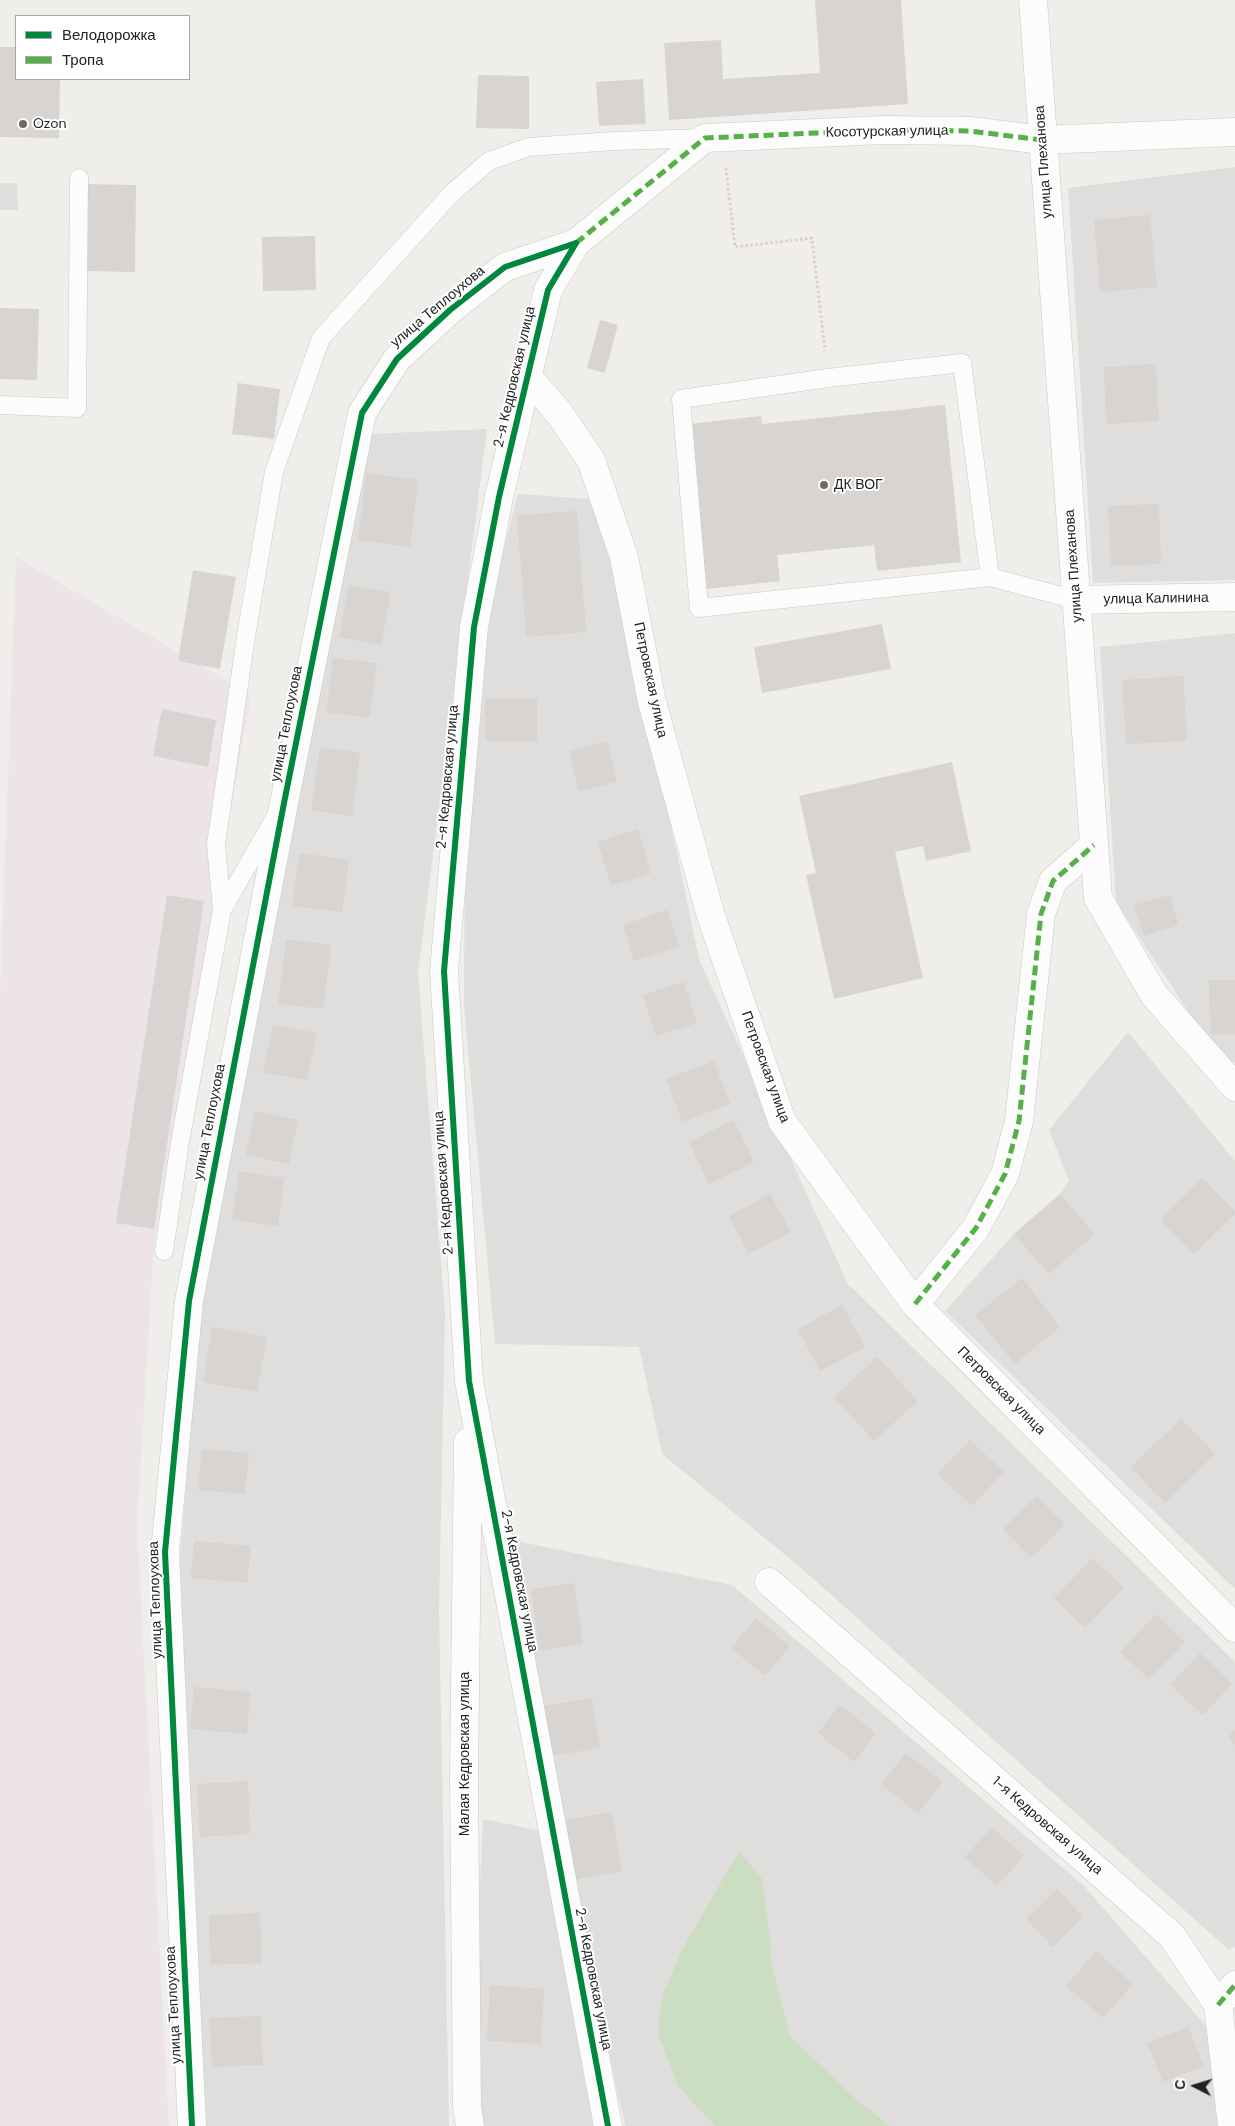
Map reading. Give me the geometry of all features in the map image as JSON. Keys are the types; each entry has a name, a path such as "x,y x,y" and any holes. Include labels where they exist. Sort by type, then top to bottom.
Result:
{"street":[{"name":"улица Плеханова","path":"1032,0 1098,898 1154,995 1224,1062 1235,1087"},
{"name":"Косотурская улица","path":"714,138 913,130 970,131 1042,140 1235,132"},
{"path":"576,242 714,138"},
{"name":"2-я Кедровская улица","path":"576,242 548,290 500,497 474,627 444,971 469,1381 608,2126"},
{"name":"улица Теплоухова","path":"192,2126 165,1552 189,1300 284,803 362,413 397,359 450,310 505,267 576,242"},
{"name":"Петровская улица","path":"528,377 559,414 591,460 624,557 652,702 710,913 782,1121 915,1304 1235,1628"},
{"name":"улица Калинина","path":"1076,600 1235,597"},
{"path":"915,1304 976,1228 1005,1174 1019,1121 1041,914 1053,881 1094,845"},
{"name":"Малая Кедровская улица","path":"469,1381 464,1777 467,2106 470,2126"},
{"name":"1-я Кедровская улица","path":"769,1582 1172,1936 1226,1995 1232,2126"}],"lane":[{"path":"164,1251 180,1142 222,910 216,845 246,636 274,472 321,338 452,193 489,161 530,147 614,141 714,138"},
{"path":"0,405 77,408 79,178"},
{"path":"990,577 962,363 828,378 681,399 699,608 990,577 1076,600"},
{"path":"222,910 284,803"}],"path":[{"path":"714,138 735,247 812,238 828,378"}],"shaded area":[{"path":"1235,167 1235,580 1093,583 1068,188"},
{"path":"0,183 17,183 18,210 0,210"},
{"path":"487,429 418,973 445,1313 439,1610 449,2126 203,2126 179,1572 200,1315 365,434"},
{"path":"518,494 603,500 699,959 848,1284 1235,1662 1235,1947 1229,1950 800,1567 662,1454 639,1347 495,1344 464,1006 465,828 485,620"},
{"path":"16,557 251,695 154,1246 137,1524 169,2126 0,2126 0,993"},
{"path":"1235,633 1235,1062 1226,1063 1192,1017 1116,902 1100,647"},
{"path":"1128,1032 1235,1161 1235,1589 945,1311 1014,1234 1060,1194 1069,1181 1049,1130"},
{"path":"516,1541 732,1585 1084,1886 1206,2026 1220,2126 625,2126 578,1910 533,1674"},
{"path":"483,1819 541,1831 600,2126 482,2126 472,2053"}],"green space":[{"path":"739,1851 763,1880 773,1970 790,2036 857,2100 890,2126 715,2126 678,2086 658,2033 662,1996 682,1950"}],"building":[{"path":"815,0 901,0 908,104 669,120 664,43 721,40 723,79 820,73"},
{"path":"0,47 15,47 15,80 60,80 59,138 0,137"},
{"path":"478,75 529,76 529,129 476,128"},
{"path":"643,79 646,124 599,126 596,82"},
{"path":"84,184 136,185 135,272 83,271"},
{"path":"1150,215 1157,287 1100,292 1094,220"},
{"path":"315,236 316,290 263,291 262,237"},
{"path":"0,308 39,309 37,380 0,379"},
{"path":"600,320 618,325 605,373 587,368"},
{"path":"1156,364 1159,421 1106,424 1104,367"},
{"path":"238,383 280,389 274,439 232,434"},
{"name":"ДК ВОГ","path":"945,405 961,562 877,571 874,545 777,555 780,581 707,589 689,424 761,416 762,424"},
{"path":"366,473 418,480 410,547 358,540"},
{"path":"1159,504 1161,564 1111,566 1108,506"},
{"path":"577,511 586,632 526,637 517,515"},
{"path":"193,570 236,577 220,669 178,661"},
{"path":"349,585 391,592 381,645 339,637"},
{"path":"882,624 891,669 762,693 754,647"},
{"path":"333,658 377,663 370,718 326,712"},
{"path":"1183,676 1187,741 1126,744 1122,680"},
{"path":"485,698 537,698 537,741 485,741"},
{"path":"162,709 216,720 208,767 153,756"},
{"path":"607,741 617,782 579,791 569,751"},
{"path":"320,747 360,753 352,816 311,810"},
{"path":"952,762 971,851 926,861 923,846 895,852 923,978 834,999 806,875 816,873 799,796"},
{"path":"638,829 651,873 611,886 598,842"},
{"path":"299,853 349,860 342,912 292,906"},
{"path":"167,895 204,901 154,1229 116,1223"},
{"path":"1170,895 1179,925 1144,936 1134,905"},
{"path":"667,910 680,946 634,961 623,925"},
{"path":"286,939 331,945 323,1009 278,1004"},
{"path":"1209,980 1235,980 1235,1034 1210,1034"},
{"path":"684,982 697,1023 656,1036 643,995"},
{"path":"273,1025 317,1033 307,1080 263,1072"},
{"path":"714,1061 730,1104 682,1122 666,1079"},
{"path":"255,1111 298,1120 289,1164 246,1155"},
{"path":"734,1120 754,1162 709,1184 689,1142"},
{"path":"239,1171 284,1178 278,1226 232,1220"},
{"path":"1202,1178 1235,1211 1235,1214 1194,1254 1160,1219"},
{"path":"770,1194 791,1232 749,1254 729,1216"},
{"path":"1060,1194 1095,1234 1049,1274 1014,1234"},
{"path":"1022,1278 1060,1327 1015,1364 975,1315"},
{"path":"842,1305 865,1347 820,1371 798,1329"},
{"path":"212,1327 267,1337 257,1392 203,1382"},
{"path":"877,1357 918,1401 874,1441 834,1397"},
{"path":"1181,1419 1215,1454 1165,1503 1131,1467"},
{"path":"970,1440 1004,1472 972,1506 937,1474"},
{"path":"202,1449 249,1453 245,1494 198,1490"},
{"path":"1037,1496 1065,1525 1031,1558 1003,1529"},
{"path":"194,1541 251,1546 247,1583 191,1578"},
{"path":"1092,1558 1124,1588 1085,1628 1054,1598"},
{"path":"574,1583 583,1644 539,1650 531,1589"},
{"path":"1156,1614 1185,1642 1149,1679 1120,1652"},
{"path":"756,1618 790,1646 765,1676 731,1648"},
{"path":"1200,1653 1232,1684 1203,1715 1170,1685"},
{"path":"194,1687 250,1692 247,1734 190,1729"},
{"path":"592,1698 600,1748 551,1756 543,1706"},
{"path":"840,1705 876,1733 854,1762 818,1733"},
{"path":"1235,1730 1235,1745 1228,1737"},
{"path":"906,1753 943,1782 918,1813 881,1784"},
{"path":"248,1781 250,1834 200,1837 197,1784"},
{"path":"612,1812 622,1871 576,1879 565,1820"},
{"path":"992,1827 1024,1856 997,1886 965,1857"},
{"path":"1057,1889 1083,1917 1053,1947 1026,1919"},
{"path":"260,1913 262,1963 210,1965 209,1915"},
{"path":"1096,1951 1133,1984 1103,2018 1066,1986"},
{"path":"490,1985 544,1989 541,2044 487,2041"},
{"path":"261,2016 263,2065 212,2067 209,2018"},
{"path":"1188,2027 1204,2066 1163,2082 1147,2043"}],"marked path":[{"path":"576,243 705,138 884,130 970,131 1042,140"},
{"path":"915,1304 976,1228 1005,1174 1019,1121 1041,914 1053,881 1094,845"},
{"path":"1218,2005 1235,1985"}],"cycle path":[{"path":"576,243 548,290 499,497 474,627 444,971 469,1381 608,2126"},
{"path":"192,2126 165,1552 189,1301 284,803 362,413 397,359 450,310 505,267 576,243"}],"place":[{"name":"Ozon","path":"23,124"},
{"name":"ДК ВОГ","path":"824,485"}]}
